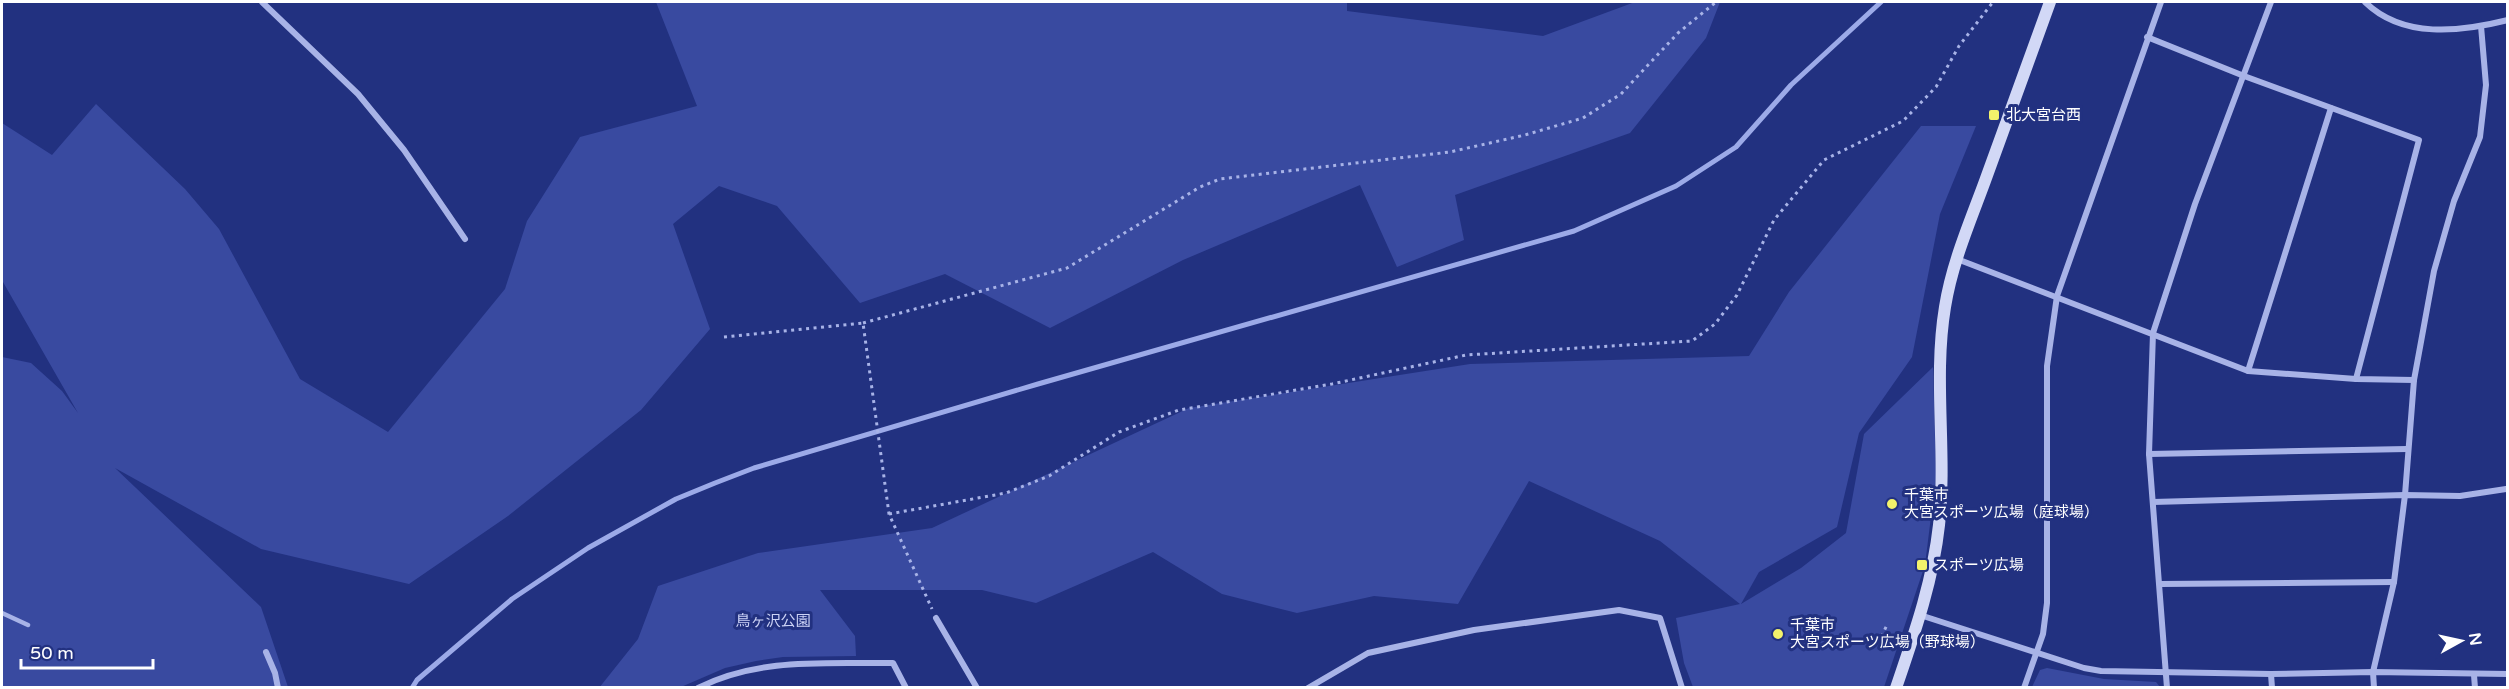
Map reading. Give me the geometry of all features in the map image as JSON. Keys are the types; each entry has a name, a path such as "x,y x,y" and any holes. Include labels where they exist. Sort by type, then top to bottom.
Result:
{"street":[{"path":"262,2 358,94 404,150 465,239"},
{"path":"1896,687 1920,615 1939,525 1940,355 1945,306 1956,259 2050,2"},
{"path":"2024,687 2038,653 2047,603 2048,366 2057,296 2161,2"},
{"path":"2167,687 2148,454 2153,333 2195,204 2271,2"},
{"path":"2365,2 2386,19 2422,29 2439,30 2481,26 2508,20"},
{"path":"2374,687 2373,672 2394,582 2405,495 2414,380 2434,271 2454,201 2480,137 2486,85 2481,26"},
{"path":"2147,37 2244,76 2419,140 2356,379"},
{"path":"2248,371 2331,108"},
{"path":"1956,259 2248,371 2356,379 2414,380"},
{"path":"2148,454 2408,448"},
{"path":"2153,502 2405,495 2460,496 2506,489"},
{"path":"2160,584 2394,582"},
{"path":"1308,687 1368,653 1474,630 1619,610 1660,618 1682,687"},
{"path":"1920,615 2084,668 2101,671 2508,674"},
{"path":"936,618 977,687"},
{"path":"266,652 278,687"},
{"path":"698,687 745,669 778,664 893,663 906,687"},
{"path":"2271,674 2272,687"},
{"path":"2474,675 2475,687"}],"lane":[{"path":"2,614 28,625"}],"path":[{"path":"724,337 863,323 1067,268 1200,187 1220,179 1450,152 1525,135 1583,118 1621,94 1678,33 1716,2"},
{"path":"889,514 1005,493 1049,476 1119,432 1179,410 1332,384 1466,355 1692,341 1715,324 1737,296 1774,220 1824,160 1903,121 1936,87 1959,46 1993,2"},
{"path":"863,323 889,514 936,618"},
{"path":"1878,643 1887,625"}],"green space":[{"path":"656,2 1347,2 1347,11 1543,36 1635,2 1720,2 1706,38 1630,133 1455,195 1464,240 1397,267 1360,185 1183,260 1050,328 945,274 860,303 777,206 719,186 673,224 710,329 641,410 508,516 409,584 261,549 115,468 261,607 288,687 2,687 2,357 31,363 62,391 78,413 2,282 2,123 52,155 96,104 185,189 219,229 300,379 388,432 505,289 527,221 580,137 697,106"},
{"name":"鳥ヶ沢公園","path":"1921,126 1976,126 1940,214 1912,357 1859,433 1837,527 1759,572 1741,604 1801,568 1846,533 1864,434 1933,367 1936,476 1925,565 1884,687 1693,687 1684,663 1676,618 1740,604 1660,541 1529,481 1458,604 1374,596 1297,613 1222,594 1153,552 1036,603 982,590 820,590 855,636 856,656 783,657 756,661 725,668 681,687 599,688 638,639 658,586 758,553 932,528 1189,408 1470,364 1749,356 1789,292"},
{"path":"2047,668 2104,679 2156,682 2160,687 2032,687 2040,670"}],"waterway":[{"path":"412,688 417,680 512,599 588,548 676,499 715,483 754,468 1038,384 1574,231 1676,186 1736,147 1791,85 1881,2"}],"place":[{"name":"北大宮台西","path":"1994,115"},
{"name":"千葉市 大宮スポーツ広場（庭球場）","path":"1892,504"},
{"name":"スポーツ広場","path":"1922,565"},
{"name":"千葉市 大宮スポーツ広場（野球場）","path":"1778,634"}]}
